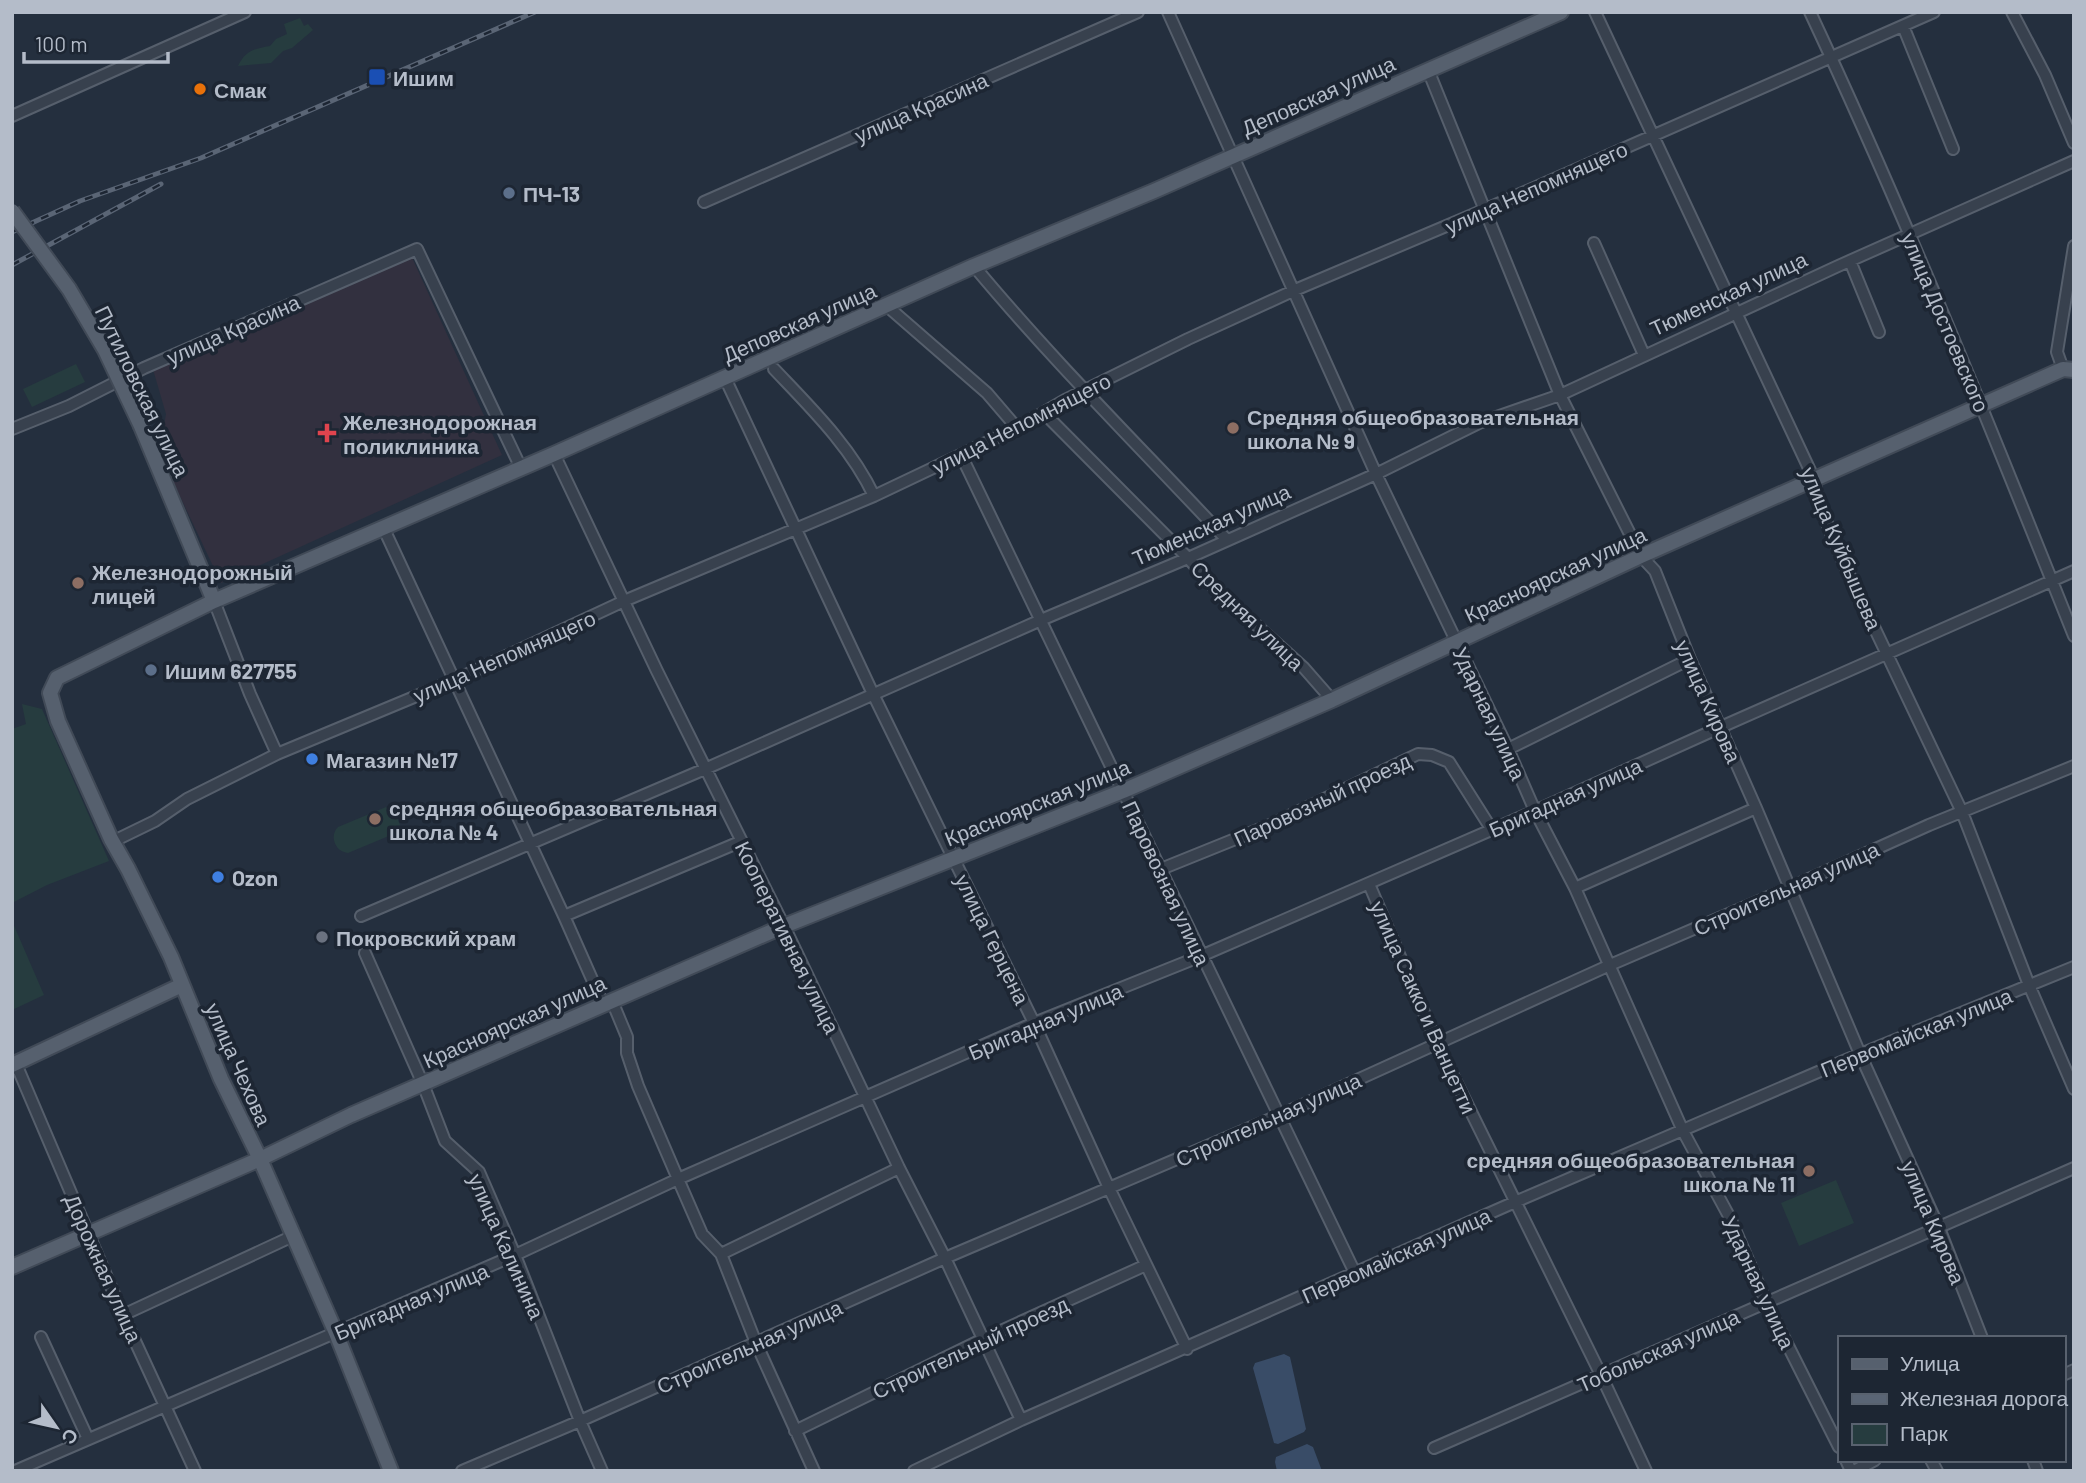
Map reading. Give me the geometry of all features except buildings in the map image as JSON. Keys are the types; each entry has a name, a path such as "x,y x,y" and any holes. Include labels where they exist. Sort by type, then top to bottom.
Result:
{"main road":[{"name":"Деповская улица","path":"57,678 214,601 554,454 974,266 1154,191 1561,12"},
{"name":"Путиловская улица","path":"12,211 69,289 105,350 141,426 214,601"},
{"name":"Красноярская улица","path":"12,1267 260,1159 351,1115 607,1002 784,926 1123,790 1332,700 1641,556 1981,404 2068,369"},
{"name":"улица Чехова","path":"57,678 50,693 58,721 111,839 171,957 221,1079 260,1159 337,1333 391,1471"},
{"path":"14,1065 182,985"}],"street":[{"path":"12,116 245,12"},
{"name":"улица Красина","path":"704,202 1138,12"},
{"name":"Ударная улица","path":"1168,12 1376,474 1535,811 1575,888 1683,1130 1730,1218 1766,1302 1838,1445"},
{"name":"улица Куйбышева","path":"1595,12 1814,479 1818,502 1839,553 1962,812 2029,985 2074,1089"},
{"name":"улица Достоевского","path":"1810,12 1910,236 2074,636"},
{"name":"улица Непомнящего","path":"111,839 118,839 155,821 187,799 277,754 455,680 624,601 874,496 1017,428 1188,339 1295,290 1934,12"},
{"path":"2012,12 2045,75 2074,143"},
{"path":"1903,26 1953,149"},
{"name":"улица Кирова","path":"1428,70 1560,395 1641,556 1655,571 1690,660 1860,1054 1939,1228 1981,1336"},
{"name":"Тюменская улица","path":"361,916 1188,558 1376,474 1479,423 1560,395 2074,161"},
{"path":"1594,243 1644,355"},
{"path":"2068,369 2057,352 2074,246"},
{"name":"улица Красина","path":"12,429 69,406 144,368 417,249 521,468"},
{"path":"1850,261 1878,332"},
{"path":"974,266 1012,313 1227,540"},
{"path":"887,306 987,393 1017,428"},
{"path":"774,369 824,421 864,476 874,496"},
{"name":"улица Герцена","path":"725,378 1187,1349"},
{"name":"Средняя улица","path":"1045,413 1213,586 1304,667 1332,700"},
{"name":"Кооперативная улица","path":"554,454 1021,1420"},
{"name":"Паровозная улица","path":"961,455 1355,1273"},
{"path":"383,527 564,915 626,1037 627,1052 638,1086 678,1179 702,1234 721,1254 756,1343 814,1471"},
{"name":"Бригадная улица","path":"15,1471 515,1255 678,1179 1034,1023 1201,956 1369,884 2074,571"},
{"path":"214,601 250,694 277,754"},
{"path":"1508,749 1690,660"},
{"name":"Паровозный проезд","path":"1161,869 1270,825 1418,754 1432,755 1449,762 1492,830"},
{"name":"Строительная улица","path":"462,1471 945,1258 1280,1115 1610,965 1929,825 2074,766"},
{"path":"1575,888 1756,808"},
{"path":"564,915 742,841"},
{"name":"улица Сакко и Ванцетти","path":"1369,884 1437,1043 1646,1471"},
{"name":"улица Калинина","path":"365,953 445,1141 480,1172 602,1471"},
{"name":"Первомайская улица","path":"914,1471 1021,1420 1515,1202 1860,1054 2074,967"},
{"name":"Дорожная улица","path":"14,1065 123,1315 195,1471"},
{"path":"721,1254 900,1168"},
{"name":"Тобольская улица","path":"1434,1448 2074,1168"},
{"path":"123,1315 293,1236"},
{"name":"Строительный проезд","path":"795,1431 983,1339 1146,1265"},
{"path":"41,1337 88,1438"},
{"path":"1853,1471 1871,1462"}],"shaded area":[{"name":"Железнодорожная поликлиника","path":"409,251 502,455 221,583 159,452 166,414 152,366"}],"green space":[{"path":"300,18 304,26 308,24 313,30 292,48 283,51 271,63 238,66 247,53 270,46 276,39 287,34 284,24"},
{"path":"76,364 85,382 32,407 23,389"},
{"path":"22,704 42,709 109,861 47,885 12,903 12,729 26,724"},
{"path":"386,807 396,814 400,825 396,833 348,853 337,847 334,835 338,827"},
{"path":"12,921 44,995 12,1010"},
{"path":"1836,1180 1854,1223 1799,1246 1781,1203"}],"water":[{"path":"1284,1354 1290,1357 1306,1429 1278,1444 1274,1443 1253,1368 1255,1363"},
{"path":"1307,1444 1313,1447 1322,1471 1277,1471 1276,1457"}],"railway":[{"path":"12,232 80,201 201,158 535,12"},
{"path":"12,265 161,184"}],"place":[{"name":"Ишим","path":"377,77"},
{"name":"Смак","path":"200,89"},
{"name":"ПЧ-13","path":"509,193"},
{"name":"Средняя общеобразовательная школа № 9","path":"1233,428"},
{"name":"Железнодорожная поликлиника","path":"327,433"},
{"name":"Железнодорожный лицей","path":"78,583"},
{"name":"Ишим 627755","path":"151,670"},
{"name":"Магазин №17","path":"312,759"},
{"name":"средняя общеобразовательная школа № 4","path":"375,819"},
{"name":"Ozon","path":"218,877"},
{"name":"Покровский храм","path":"322,937"},
{"name":"средняя общеобразовательная школа № 11","path":"1809,1171"}]}
